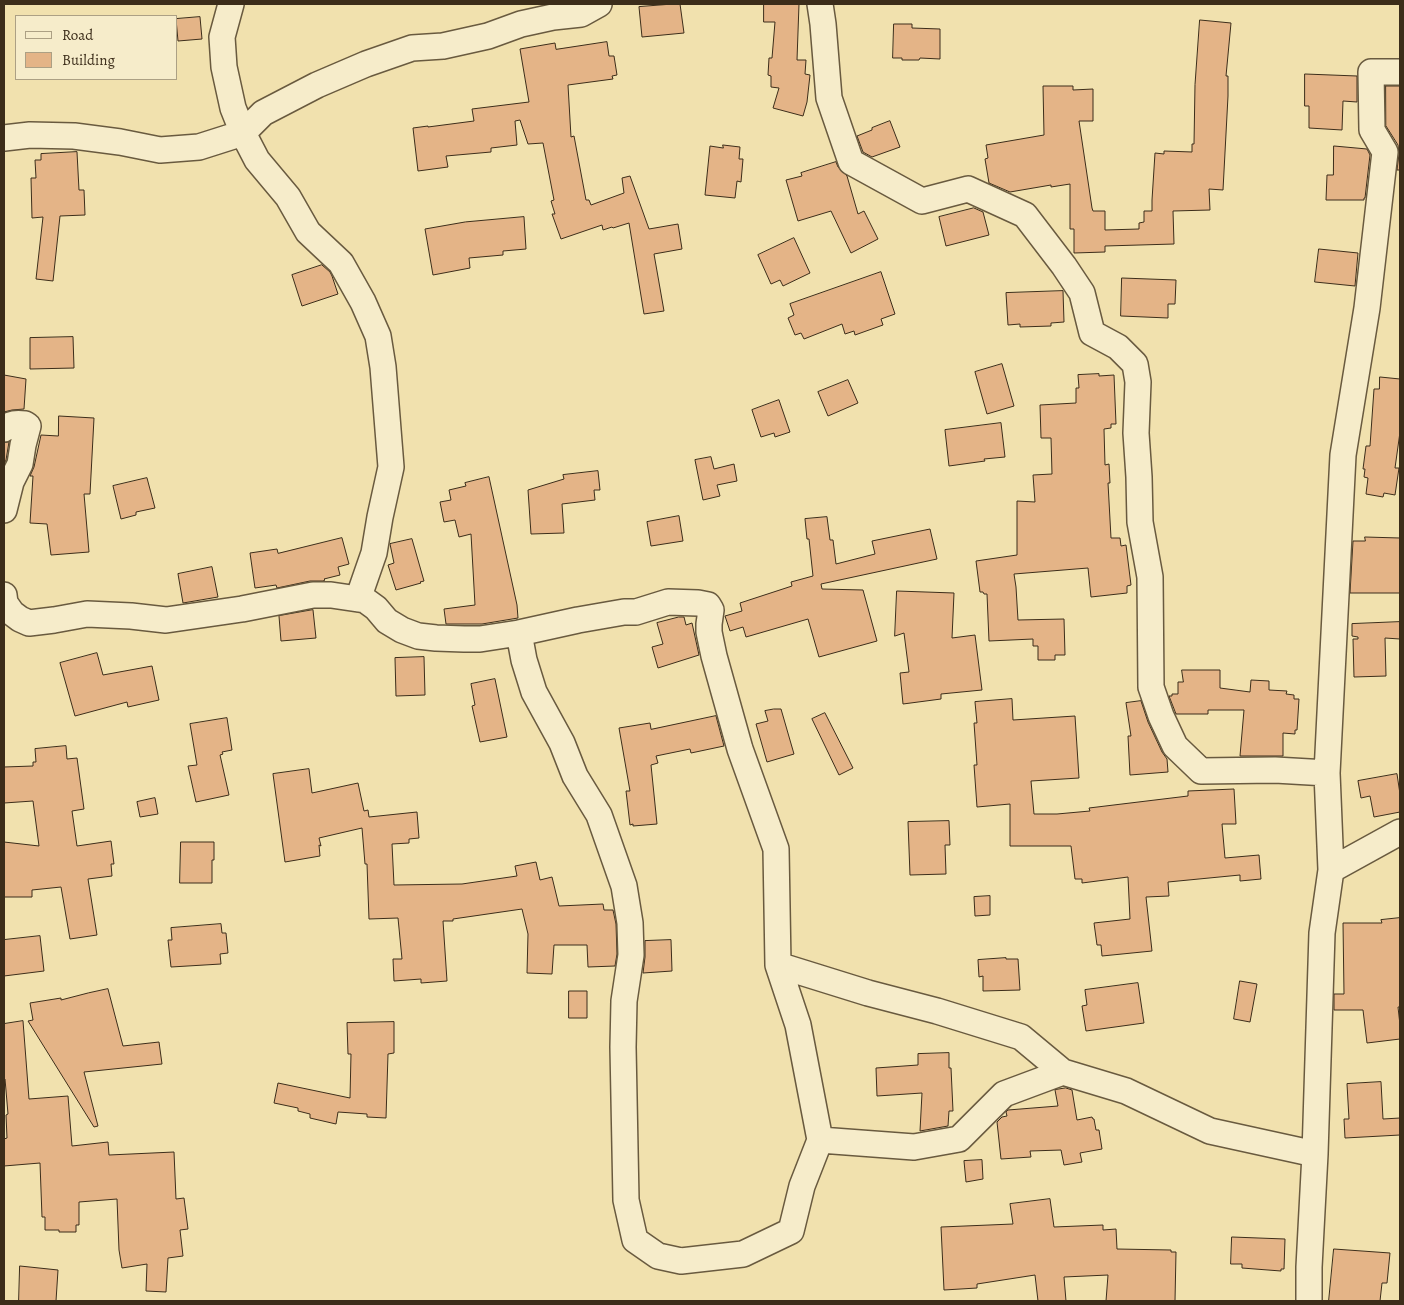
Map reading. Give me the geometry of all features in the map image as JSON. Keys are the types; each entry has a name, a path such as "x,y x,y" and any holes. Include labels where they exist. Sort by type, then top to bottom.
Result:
{"street":[{"path":"231,4 222,37 224,67 233,108 243,133 257,160 288,197 308,232 341,263 363,302 378,336 383,367 391,467 374,553 358,600"},
{"path":"4,138 30,135 74,136 160,150 199,147 243,133 263,113 317,85 366,64 412,48 444,46 488,36 521,24 553,17 581,14 599,4"},
{"path":"820,4 829,98 851,162 922,201 968,189 1025,216 1064,266 1082,293 1092,333 1118,347 1135,364 1138,382 1136,433 1140,522 1150,577 1151,687 1161,716 1175,746 1201,771 1275,770 1327,773"},
{"path":"1309,1301 1322,933 1331,870 1327,773 1343,456 1366,308 1385,152 1372,130 1371,72 1400,72"},
{"path":"4,429 10,424 19,423 28,426 20,464 11,482 4,510"},
{"path":"4,596 5,603 12,612 20,619 29,623 87,614 166,620 242,609 313,595 331,595 365,600 376,608 387,621 402,630 418,636 480,639 624,612 636,612 668,602 698,602 708,605 711,610 709,632 719,674 740,749 776,849 778,965 798,1025 820,1140 802,1186 791,1231 743,1254 681,1260 658,1256 635,1240 626,1200 624,1001 631,955 630,923 624,886 599,815 575,776 562,744 534,692 524,660 519,633"},
{"path":"1331,870 1400,832"},
{"path":"778,965 868,993 1022,1036 1063,1072 1126,1091 1210,1131 1315,1154"},
{"path":"820,1140 914,1147 959,1139 1004,1094 1063,1072"}],"building":[{"path":"680,4 684,33 642,37 639,7"},
{"path":"764,4 799,4 797,60 806,60 805,74 810,75 807,102 803,116 773,108 779,88 771,87 771,76 768,75 769,58 772,58 775,22 764,22"},
{"path":"200,17 202,39 178,41 178,19"},
{"path":"1200,20 1231,23 1226,76 1228,76 1228,96 1223,190 1209,189 1210,210 1173,211 1174,244 1105,246 1105,252 1074,253 1074,229 1070,229 1070,184 1051,187 1051,185 1010,192 989,183 985,159 988,158 986,145 1044,135 1043,86 1073,86 1073,90 1093,89 1093,121 1079,121 1092,208 1093,211 1105,211 1105,230 1139,229 1139,223 1144,222 1144,211 1152,211 1155,153 1164,154 1164,151 1192,152 1192,144 1194,144 1195,85"},
{"path":"894,24 912,24 912,28 940,29 940,59 920,58 919,60 902,60 902,58 893,58"},
{"path":"607,42 609,56 614,56 617,75 612,76 613,79 568,85 571,137 574,136 586,200 589,200 591,205 624,193 622,178 630,176 649,229 678,224 682,249 654,254 664,311 644,314 629,223 603,230 602,225 561,239 552,214 555,214 551,201 554,200 543,143 528,144 520,120 515,121 517,145 491,148 491,152 446,156 448,167 418,171 413,128 474,121 472,109 529,102 520,49 555,43 556,49"},
{"path":"1305,74 1357,76 1357,102 1343,101 1342,130 1309,128 1309,106 1305,106"},
{"path":"1386,86 1400,86 1400,170 1397,170 1398,145 1386,126"},
{"path":"890,121 900,147 872,157 863,152 857,136"},
{"path":"723,145 740,147 739,159 743,159 741,182 737,181 735,198 705,195 710,146 723,148"},
{"path":"1334,146 1367,149 1370,155 1364,200 1326,200 1327,175 1333,175"},
{"path":"77,152 79,190 84,190 85,215 60,216 53,281 36,279 43,217 32,218 31,178 36,178 35,160 41,160 41,154"},
{"path":"836,162 838,167 847,176 858,214 864,211 878,239 851,253 831,211 798,221 786,180 802,176 801,173"},
{"path":"974,208 983,212 989,235 946,246 939,217"},
{"path":"524,217 526,249 503,251 503,255 469,258 470,268 433,275 425,229 465,222"},
{"path":"794,238 810,273 783,286 780,280 771,284 758,255"},
{"path":"1319,249 1358,253 1355,286 1315,282"},
{"path":"322,265 330,272 338,294 302,306 292,275"},
{"path":"881,272 895,314 881,319 883,325 855,335 854,331 845,334 842,324 804,339 801,333 795,335 788,318 794,315 790,304"},
{"path":"1122,278 1176,280 1175,304 1168,304 1168,318 1121,316"},
{"path":"1063,291 1064,322 1051,323 1051,326 1020,327 1020,324 1008,325 1006,293"},
{"path":"73,337 74,368 30,369 30,338"},
{"path":"1002,364 1014,406 987,414 975,372"},
{"path":"1099,374 1099,376 1114,375 1116,424 1111,424 1111,428 1104,429 1105,465 1109,464 1110,483 1108,483 1111,538 1120,538 1121,546 1126,545 1131,585 1127,586 1127,593 1091,597 1088,568 1014,574 1018,620 1064,619 1065,655 1055,655 1055,660 1038,660 1038,646 1033,646 1033,639 989,641 987,594 980,592 976,561 1017,555 1017,501 1035,502 1033,475 1052,474 1051,438 1041,438 1040,405 1076,403 1076,388 1079,388 1078,375"},
{"path":"4,375 26,379 24,409 4,412"},
{"path":"1380,377 1400,379 1400,432 1395,468 1399,468 1395,495 1384,493 1383,497 1366,494 1368,478 1364,477 1365,469 1363,469 1366,446 1370,446 1374,389 1379,389"},
{"path":"848,380 858,403 828,416 818,392"},
{"path":"779,400 790,432 775,437 774,433 761,437 752,410"},
{"path":"59,416 94,418 90,494 84,494 89,552 51,555 47,524 30,523 33,476 30,476 34,467 41,435 58,436"},
{"path":"1001,423 1005,457 949,466 945,430"},
{"path":"9,442 6,460 4,464 4,443"},
{"path":"711,457 714,469 734,464 737,481 717,485 720,496 703,500 695,460"},
{"path":"598,471 600,490 594,490 595,500 562,504 564,533 531,534 528,490 564,479 563,475"},
{"path":"489,477 517,605 518,618 482,624 446,624 444,609 475,605 471,534 459,537 455,520 444,522 440,502 451,500 449,490 466,486 465,483"},
{"path":"147,478 155,508 136,512 136,515 121,519 113,486"},
{"path":"679,516 683,541 651,546 647,522"},
{"path":"827,517 830,540 833,540 836,564 875,554 872,541 930,529 937,559 821,584 822,589 863,590 877,641 819,657 808,619 746,637 743,627 730,631 725,616 742,611 740,603 792,586 791,582 813,576 805,519"},
{"path":"1365,537 1400,538 1400,593 1350,593 1353,541 1365,541"},
{"path":"342,538 349,564 338,567 340,575 324,579 323,581 310,581 277,588 276,585 255,588 250,553 277,549 278,553"},
{"path":"412,539 424,581 396,590 388,565 394,563 390,544"},
{"path":"212,567 218,597 183,603 178,574"},
{"path":"897,591 954,593 952,638 975,635 982,690 941,694 941,699 903,704 900,673 909,672 904,633 895,636"},
{"path":"313,610 316,638 281,641 279,616"},
{"path":"684,617 686,625 692,623 699,655 658,668 652,647 663,644 657,623"},
{"path":"1400,622 1400,639 1385,638 1386,676 1354,677 1353,639 1358,639 1358,637 1352,636 1352,624"},
{"path":"97,653 103,675 152,666 159,700 128,707 127,702 75,716 60,663"},
{"path":"424,657 425,695 396,696 395,658"},
{"path":"1182,670 1220,670 1220,688 1250,692 1251,680 1269,681 1269,690 1287,691 1286,694 1294,695 1294,699 1299,699 1297,730 1295,730 1295,734 1283,733 1283,756 1240,756 1244,710 1208,710 1208,714 1176,714 1169,696 1178,694 1178,682 1183,682"},
{"path":"495,679 507,737 480,742 472,706 475,705 471,684"},
{"path":"1012,699 1013,720 1075,716 1079,778 1031,781 1034,814 1090,811 1089,808 1188,796 1188,791 1234,789 1236,824 1222,824 1225,858 1259,855 1261,879 1240,881 1240,875 1168,882 1169,896 1146,897 1152,951 1102,956 1101,945 1097,945 1094,923 1130,919 1128,877 1082,883 1082,879 1075,879 1071,846 1010,846 1010,804 977,807 974,765 977,765 974,723 977,723 975,702"},
{"path":"1141,701 1148,722 1167,759 1168,772 1130,775 1128,736 1131,736 1126,703"},
{"path":"781,709 794,754 767,762 756,724 768,721 765,711"},
{"path":"825,713 853,768 839,775 812,719"},
{"path":"716,716 724,746 691,753 690,749 656,756 658,763 651,765 657,824 630,825 626,791 630,791 619,728 650,723 651,729"},
{"path":"227,718 232,750 222,752 223,754 220,755 229,795 196,802 188,766 197,765 190,724"},
{"path":"66,746 67,759 77,758 84,809 72,811 77,846 111,841 114,864 111,864 112,876 88,879 97,935 70,939 61,887 32,890 32,897 4,897 4,842 39,846 33,801 4,803 4,767 33,766 33,762 36,762 35,749"},
{"path":"309,769 312,793 358,783 364,811 368,810 369,817 417,812 419,838 409,839 409,843 392,844 394,885 462,884 517,876 515,866 536,862 540,880 552,877 559,906 603,904 604,910 613,910 616,924 617,954 615,966 588,967 587,945 554,945 552,974 527,973 528,934 522,909 453,919 453,921 443,921 447,981 421,983 421,979 394,981 393,959 402,959 398,918 369,919 367,864 365,864 362,828 319,838 321,846 319,845 320,856 285,862 273,774"},
{"path":"1397,774 1400,812 1374,817 1370,796 1361,798 1358,781"},
{"path":"155,798 158,814 140,817 137,802"},
{"path":"949,821 950,845 945,845 946,874 910,875 908,822"},
{"path":"181,842 214,842 212,883 180,883"},
{"path":"990,896 990,915 975,916 974,897"},
{"path":"1400,918 1400,1007 1398,1007 1400,1039 1367,1043 1363,1010 1334,1010 1334,994 1344,994 1343,923 1382,923 1381,920"},
{"path":"221,924 222,933 226,933 228,953 220,954 221,964 171,967 168,940 172,940 171,928"},
{"path":"40,936 44,971 4,976 4,940"},
{"path":"671,940 672,971 643,973 645,941"},
{"path":"1018,959 1020,990 983,991 983,976 979,977 978,960"},
{"path":"1240,981 1257,984 1250,1022 1234,1019"},
{"path":"1138,983 1144,1023 1086,1031 1082,1006 1087,1005 1085,990"},
{"path":"108,989 123,1046 159,1042 162,1064 84,1072 98,1126 94,1127 28,1021 33,1020 30,1003 61,998 61,1000"},
{"path":"569,991 587,991 587,1018 569,1018"},
{"path":"23,1021 29,1099 68,1096 72,1146 108,1142 109,1155 174,1152 176,1199 184,1198 188,1229 180,1230 183,1256 168,1258 166,1292 146,1291 147,1264 122,1268 119,1250 117,1199 79,1202 79,1225 76,1225 76,1232 45,1230 45,1217 42,1217 40,1163 4,1166 4,1139 7,1138 6,1115 8,1114 4,1079 4,1024"},
{"path":"394,1022 394,1053 388,1054 386,1118 367,1117 367,1114 338,1112 336,1124 310,1118 310,1114 298,1111 298,1108 274,1103 278,1083 350,1098 351,1054 348,1054 347,1023"},
{"path":"949,1053 953,1111 949,1111 948,1126 920,1131 922,1093 877,1096 876,1068 918,1065 918,1054"},
{"path":"1381,1082 1383,1119 1400,1118 1400,1135 1345,1138 1344,1119 1349,1119 1347,1084"},
{"path":"1066,1088 1072,1090 1077,1120 1092,1117 1094,1119 1096,1130 1099,1130 1102,1149 1080,1153 1082,1162 1064,1165 1061,1150 1030,1151 1031,1157 1001,1159 997,1122 1002,1117 1007,1116 1006,1112 1008,1110 1058,1106 1055,1090"},
{"path":"982,1160 983,1179 966,1182 964,1161"},
{"path":"1050,1199 1054,1227 1103,1225 1103,1230 1116,1229 1117,1249 1171,1250 1171,1252 1176,1252 1175,1301 1106,1301 1108,1275 1064,1277 1066,1301 1038,1301 1035,1275 977,1284 977,1288 944,1290 941,1227 1013,1224 1010,1204"},
{"path":"1232,1237 1285,1239 1284,1269 1281,1269 1281,1271 1242,1268 1242,1264 1231,1264"},
{"path":"1334,1249 1390,1253 1387,1283 1382,1283 1380,1301 1329,1301"},
{"path":"20,1266 58,1270 56,1301 19,1301"}]}
